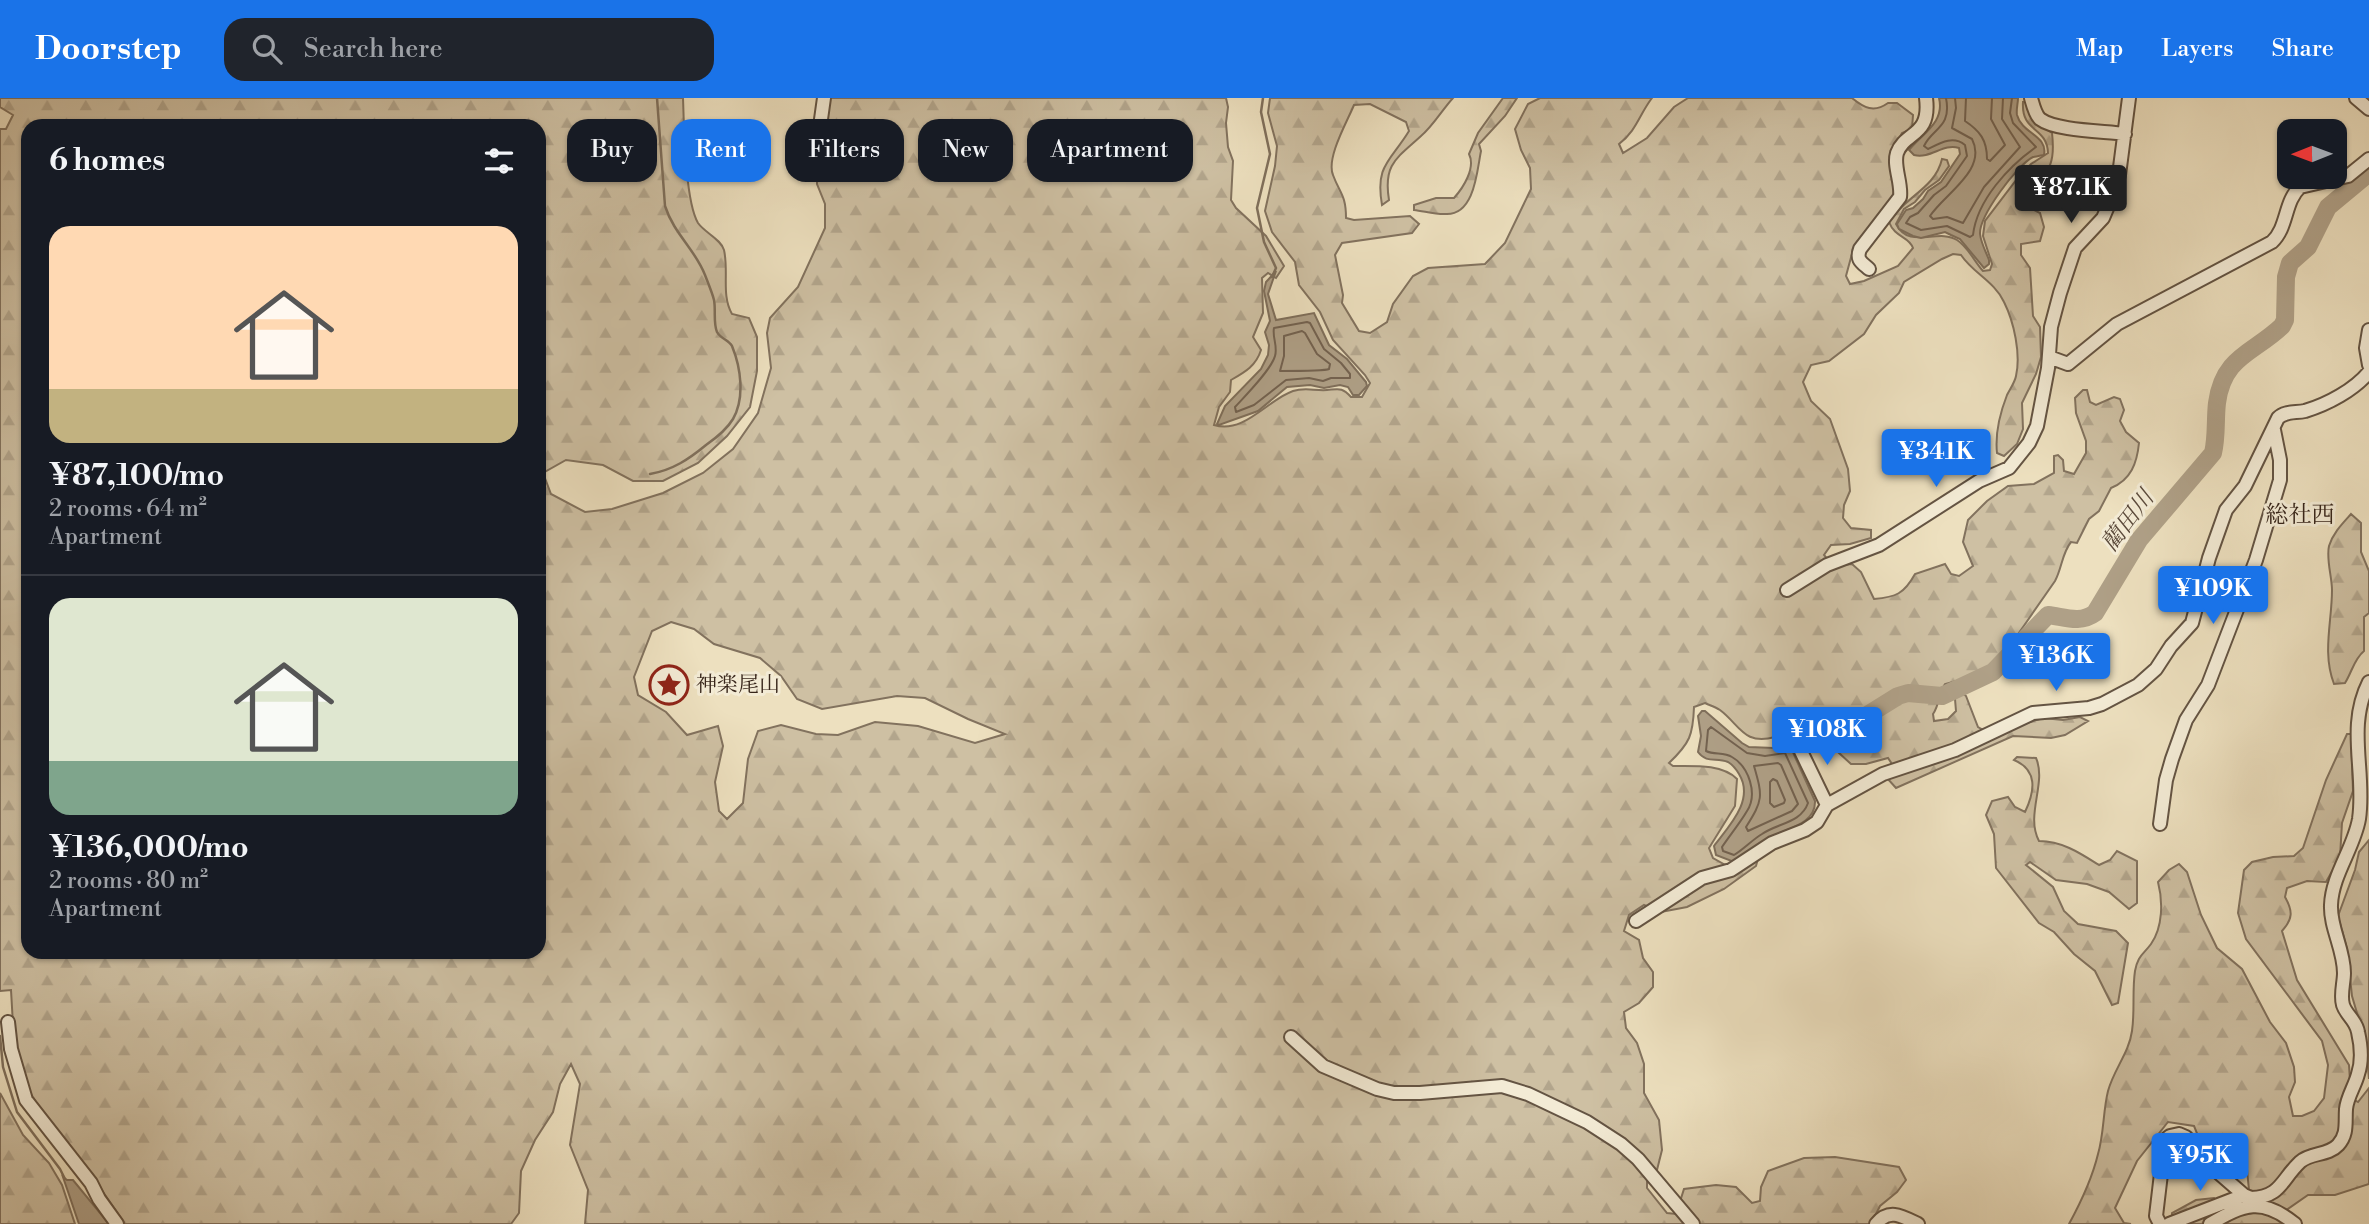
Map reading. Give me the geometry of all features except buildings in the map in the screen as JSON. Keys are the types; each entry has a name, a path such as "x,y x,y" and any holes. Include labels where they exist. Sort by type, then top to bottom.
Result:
{"street":[{"path":"821,119 824,98"},
{"path":"1869,269 1859,262 1857,257 1860,249 1900,197 1896,157 1898,151 1921,129 1927,107 1926,98"},
{"path":"2031,98 2037,115 2042,120 2056,125 2125,134"},
{"path":"1787,590 1827,565 1879,545 1979,481 2015,463 2034,433 2049,357 2051,327 2071,257 2084,236 2107,211 2119,175 2129,98"},
{"path":"2356,98 2369,109"},
{"path":"2049,357 2068,364 2117,324 2272,242 2279,236 2290,202 2300,187 2348,176 2369,159"},
{"path":"2369,330 2366,348 2369,365"},
{"path":"1636,921 1702,878 1731,870 1772,844 1805,830 1817,822 1827,805 1883,774 1955,750 2033,713 2089,708 2102,704 2127,692 2149,676 2192,623 2209,558 2226,510 2245,486 2282,414 2304,411 2323,404 2340,395 2369,372"},
{"path":"2160,824 2172,759 2186,720 2208,685 2256,560 2280,480 2280,460 2274,426"},
{"path":"2169,1224 2271,1195 2306,1158 2332,1150 2339,1144 2346,1128 2346,1108 2360,1063 2359,1039 2355,1022 2343,1007 2343,959 2332,920 2331,906 2358,822 2361,801 2356,725 2361,701 2369,682"},
{"path":"1797,743 1827,805"},
{"path":"8,1022 11,1049 26,1100 91,1182 99,1199 117,1224"},
{"path":"1291,1037 1323,1066 1377,1089 1394,1093 1420,1093 1502,1086 1528,1094 1587,1122 1621,1144 1638,1159 1693,1224"},
{"path":"2160,1224 2156,1216 2165,1140 2179,1134 2186,1137 2198,1155 2249,1200 2275,1209 2295,1224"},
{"path":"2210,1224 2249,1200"},
{"path":"1876,1224 1888,1214 1898,1214 1918,1224"}],"green space":[{"path":"0,98 683,98 684,119 671,119 671,182 688,182 698,223 724,250 729,307 732,314 749,318 757,337 757,371 750,407 727,436 698,463 663,481 633,481 603,465 566,460 546,471 546,119 21,119 21,959 546,959 546,481 551,494 585,512 612,509 663,493 703,473 733,449 758,413 771,368 767,333 770,318 798,287 825,228 825,204 817,182 904,182 904,119 826,119 829,98 1226,98 1228,147 1233,161 1231,200 1266,236 1284,266 1276,278 1268,273 1262,278 1263,313 1253,337 1261,350 1253,364 1231,380 1230,392 1219,407 1214,425 1225,426 1246,421 1293,391 1337,389 1343,390 1351,397 1362,397 1370,383 1333,340 1320,312 1299,285 1295,262 1272,232 1265,211 1277,146 1268,113 1270,98 1453,98 1430,128 1394,163 1388,178 1389,200 1382,205 1382,172 1409,131 1406,122 1370,104 1354,105 1342,130 1332,159 1332,168 1344,199 1346,218 1354,220 1410,216 1419,224 1412,233 1342,243 1335,255 1343,295 1342,303 1359,331 1370,333 1387,322 1393,304 1413,276 1428,268 1485,264 1505,243 1531,189 1530,168 1515,129 1528,104 1540,98 1652,98 1634,128 1619,144 1623,153 1647,138 1674,107 1688,98 1852,98 1865,107 1874,108 1897,103 1913,115 1912,129 1902,133 1894,148 1895,189 1890,203 1853,250 1846,276 1850,284 1864,281 1898,266 1913,248 1889,222 1895,213 1933,178 1942,159 1947,160 1949,166 1939,180 1904,209 1896,224 1908,236 1941,236 1957,240 1983,271 1990,270 1992,264 1983,236 1985,221 2017,179 2031,164 2048,153 2047,144 2026,119 2023,102 2026,102 2042,126 2052,133 2053,150 2050,164 2043,176 2029,186 2027,202 2030,208 2040,213 2044,227 2040,241 2021,244 2021,255 2030,268 2033,316 2040,327 2041,357 2022,403 2023,429 2017,444 2004,456 1997,453 2000,416 2017,367 2016,338 2011,319 2000,295 1961,255 1953,254 1942,259 1904,282 1899,293 1876,315 1864,334 1829,361 1811,365 1803,382 1811,401 1830,419 1848,469 1850,491 1844,505 1843,518 1851,528 1871,530 1871,538 1850,544 1831,545 1824,555 1833,566 1852,564 1861,572 1874,599 1899,593 1915,574 1945,564 1951,574 1959,576 1973,566 1963,542 1968,520 1987,501 2008,486 2034,484 2054,473 2054,456 2058,455 2063,460 2064,471 2074,474 2086,453 2086,441 2076,413 2075,398 2083,390 2087,390 2090,402 2096,405 2114,397 2120,399 2124,410 2120,421 2126,432 2139,443 2132,470 2124,480 2111,488 2099,511 2089,519 2077,543 2071,542 2068,546 2055,581 1998,663 1978,675 1945,684 1933,714 1934,721 1948,719 1956,711 1955,699 1960,691 1966,696 1978,727 1994,736 2043,718 2063,720 2080,717 2088,721 2065,735 2051,738 2013,736 1896,788 1887,778 1892,764 1888,758 1866,764 1851,764 1827,742 1815,721 1804,723 1775,737 1756,739 1743,733 1718,709 1705,703 1694,707 1689,738 1669,763 1673,766 1716,768 1737,779 1735,806 1709,848 1713,858 1729,867 1759,855 1756,866 1724,889 1687,907 1661,912 1644,905 1629,915 1624,931 1639,940 1643,958 1653,972 1653,987 1639,1003 1624,1012 1626,1028 1637,1043 1644,1064 1644,1093 1659,1120 1662,1150 1657,1170 1647,1177 1647,1188 1667,1213 1676,1214 1684,1189 1716,1185 1736,1187 1752,1203 1760,1201 1761,1187 1768,1171 1804,1158 1835,1157 1899,1167 1906,1180 1897,1192 1880,1206 1872,1222 1875,1224 585,1224 588,1190 570,1145 580,1084 571,1064 560,1084 553,1112 535,1140 521,1171 519,1213 511,1224 125,1224 94,1179 49,1123 29,1091 14,1042 11,990 0,991 0,129 6,129 13,115 0,107","holes":["671,622 694,629 714,644 760,658 781,676 797,699 822,709 897,696 925,698 1005,734 975,743 918,726 875,722 838,735 816,734 781,725 758,731 748,759 743,803 727,819 719,811 715,782 723,746 718,726 687,735 666,712 638,695 634,677 652,631"]},
{"path":"1503,98 1517,98 1505,116 1479,144 1481,151 1476,179 1464,207 1447,214 1414,210 1414,205 1436,198 1454,198 1458,194 1470,171 1469,154 1478,133"},
{"path":"2351,514 2361,523 2361,552 2369,571 2369,613 2364,617 2364,651 2355,662 2345,683 2334,684 2328,649 2332,590 2328,551 2335,533"},
{"path":"2347,734 2351,734 2353,791 2342,823 2340,857 2326,882 2307,881 2287,888 2285,897 2291,915 2282,931 2297,980 2349,1065 2350,1081 2344,1094 2358,1102 2369,1088 2369,1184 2335,1195 2308,1195 2285,1211 2267,1202 2260,1193 2249,1190 2247,1170 2239,1165 2220,1163 2210,1157 2194,1126 2168,1122 2137,1161 2115,1208 2124,1223 2131,1224 2069,1224 2093,1172 2100,1146 2108,1091 2130,1039 2136,966 2155,937 2160,922 2161,897 2158,882 2179,864 2187,872 2201,915 2217,948 2242,969 2270,1022 2286,1043 2294,1067 2295,1082 2289,1097 2293,1116 2314,1111 2324,1098 2328,1065 2322,1041 2246,939 2238,913 2244,870 2252,862 2294,856 2303,848 2326,780"},
{"path":"2017,757 2036,758 2039,768 2034,821 2039,841 2063,845 2099,865 2110,860 2117,851 2137,861 2137,903 2129,909 2109,892 2087,884 2056,880 2030,862 2026,865 2053,887 2064,911 2078,924 2116,931 2128,943 2118,1003 2112,1005 2095,971 2074,954 2054,932 2039,923 1996,868 1994,834 1986,815 1992,801 2008,797 2015,807 2025,812 2031,796 2031,775 2022,764 2014,760"},
{"path":"2369,840 2369,1079 2366,1044 2352,996 2347,949 2338,916 2359,852"},
{"path":"0,1093 23,1135 49,1163 62,1185 75,1224 0,1224"},
{"path":"2214,1198 2233,1216 2266,1211 2287,1224 2172,1224 2172,1213 2196,1200"}],"water":[{"path":"1939,98 2018,98 2017,113 2020,121 2039,139 2044,148 2044,155 2033,157 2026,162 2000,192 1981,226 1982,244 1989,260 1989,264 1984,268 1960,239 1945,232 1921,238 1899,229 1897,224 1906,210 1913,208 1928,191 1941,182 1960,154 1959,148 1953,147 1920,156 1909,150 1936,121"},
{"path":"1276,271 1268,294 1276,320 1314,313 1329,345 1347,359 1367,386 1359,395 1353,395 1348,387 1340,385 1324,388 1310,385 1287,387 1258,411 1219,425 1217,424 1225,406 1261,369 1268,355 1269,345 1265,332 1270,321 1264,291 1266,282"},
{"path":"1702,711 1749,747 1774,748 1778,742 1791,737 1793,742 1790,746 1815,801 1814,809 1804,821 1766,840 1734,862 1716,855 1714,846 1738,812 1744,793 1743,784 1730,763 1705,758 1698,752 1701,736 1698,716"},
{"path":"63,1177 73,1180 109,1224 79,1224"}],"waterway":[{"path":"650,474 680,463 721,433 737,411 740,392 735,355 731,344 717,332 714,300 705,275 665,206 657,98"},
{"path":"1263,98 1261,112 1270,154 1257,208 1264,242 1276,268 1272,277"},
{"name":"藺田川","path":"1788,742 1807,735 1829,737 1837,734 1898,696 1908,693 1942,696 1993,672 2048,615 2078,619 2095,613 2139,540 2213,453 2220,387 2241,357 2282,326 2285,320 2286,277 2290,263 2308,247 2328,207 2369,173"},
{"path":"0,1036 3,1067 17,1112 65,1179"}],"place":[{"name":"神楽尾山","path":"669,685"}],"district":[{"name":"総社西","path":"2300,515"}]}
